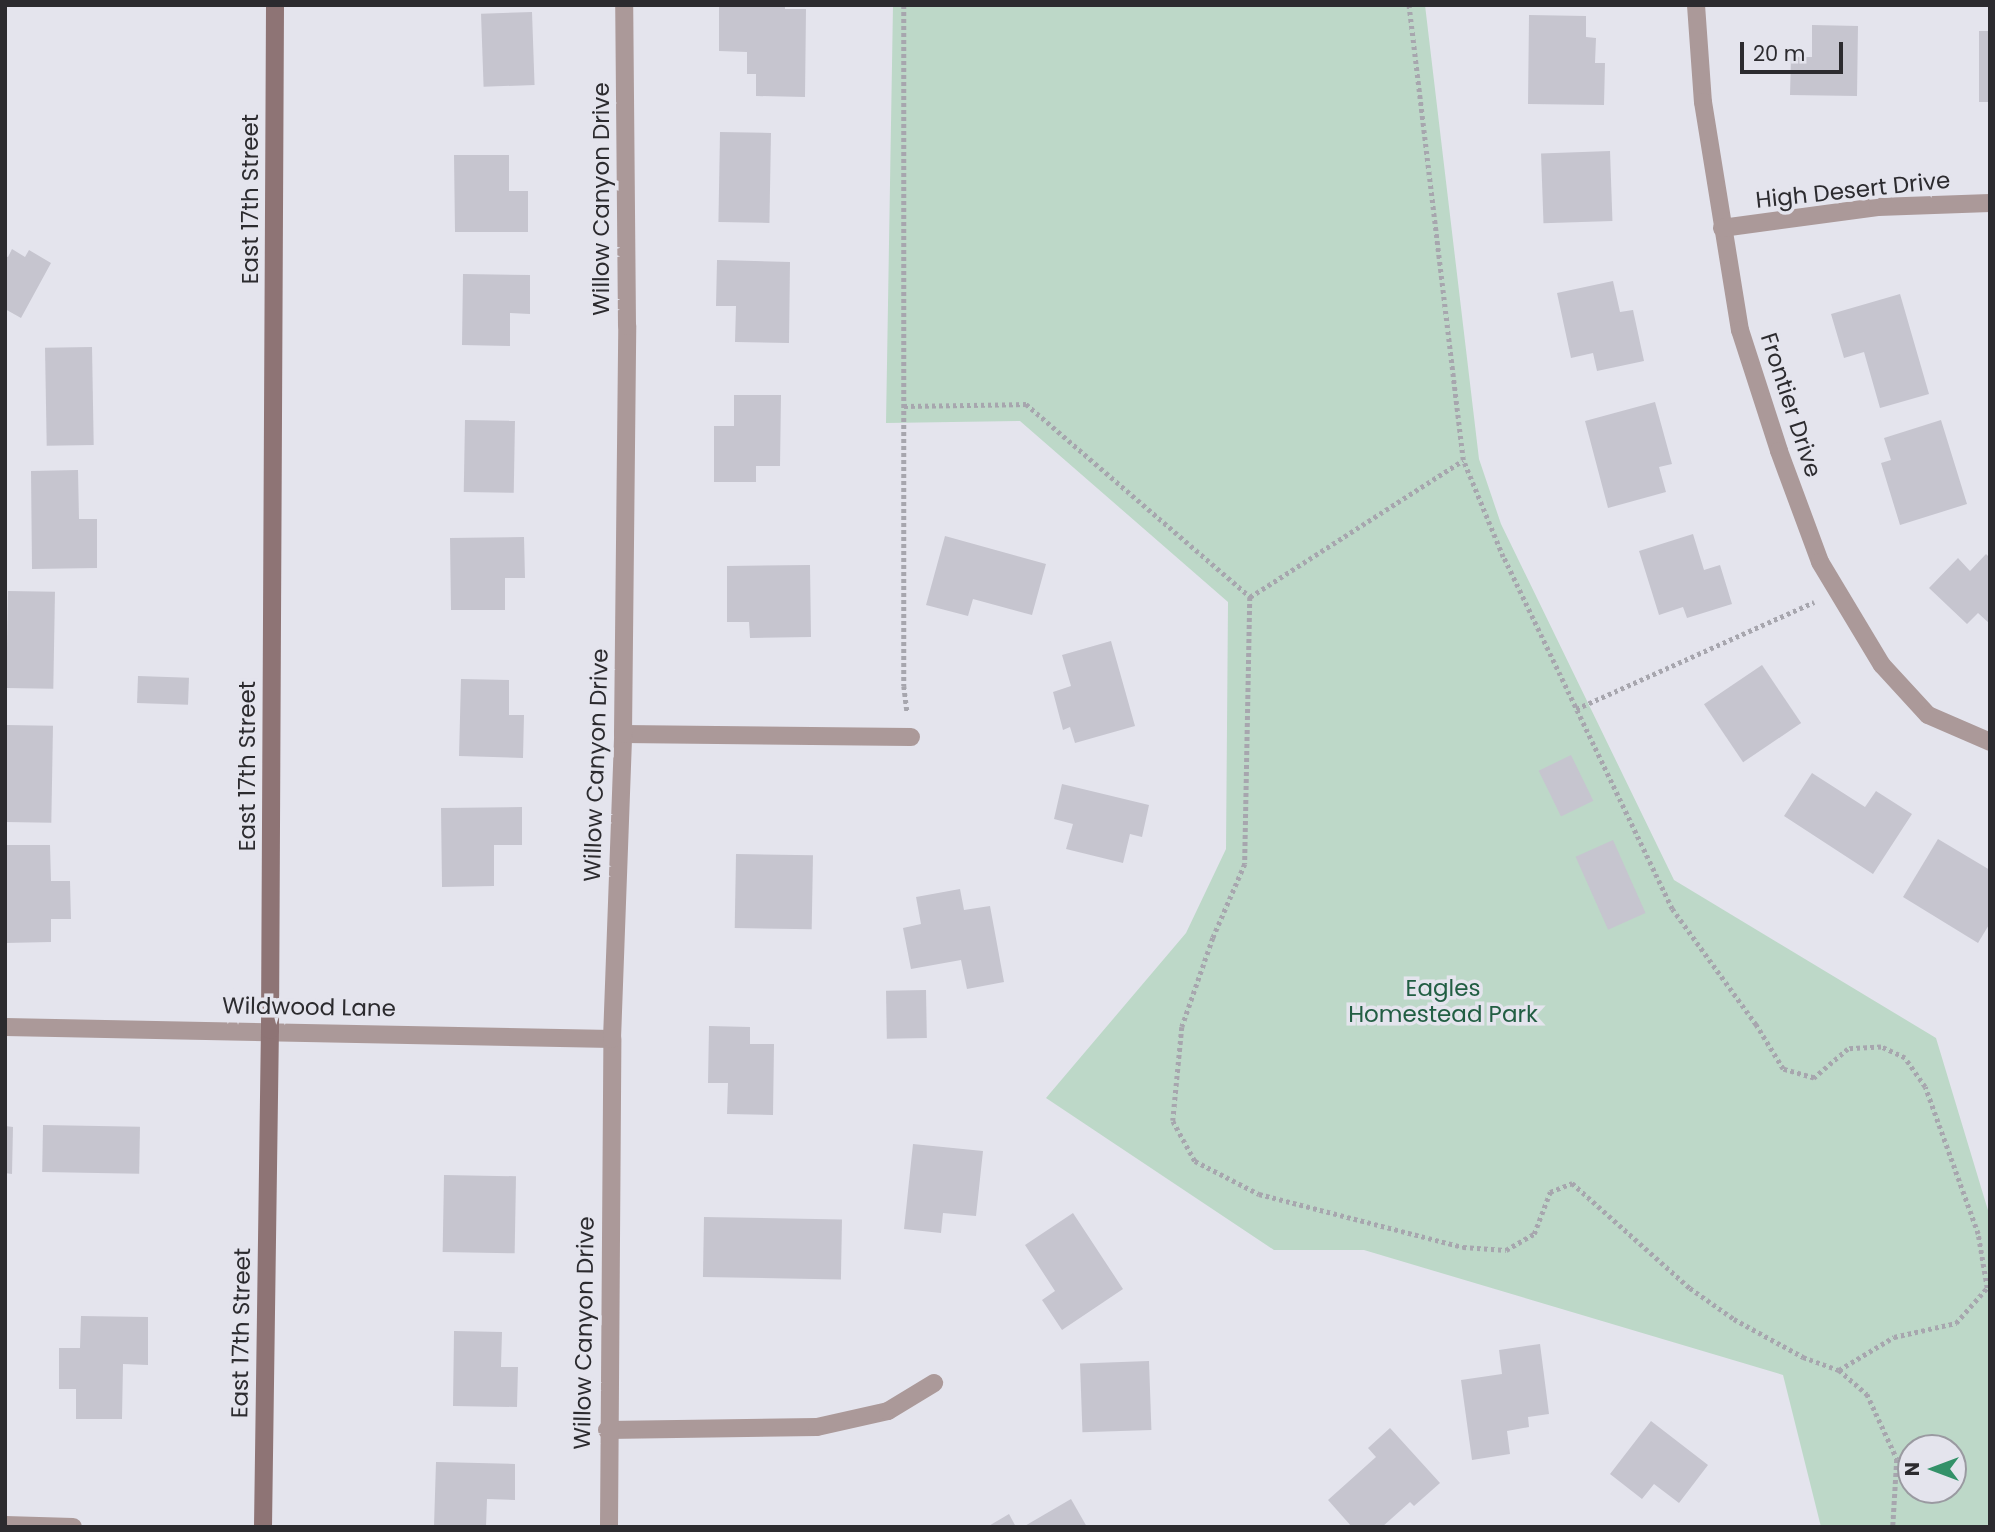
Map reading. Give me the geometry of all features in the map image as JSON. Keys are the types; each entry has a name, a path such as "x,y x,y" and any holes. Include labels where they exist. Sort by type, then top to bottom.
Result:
{"main road":[{"name":"East 17th Street","path":"263,1527 270,1030 275,5"}],"street":[{"name":"Willow Canyon Drive","path":"609,1527 607,1430 612,1039 623,734 626,340 624,5"},
{"name":"Frontier Drive","path":"1696,5 1703,102 1740,330 1820,562 1882,665 1927,715 1990,743"},
{"name":"High Desert Drive","path":"1722,228 1878,207 1990,204"},
{"path":"623,734 911,737"},
{"name":"Wildwood Lane","path":"5,1027 270,1030 612,1039"},
{"path":"607,1430 817,1427 888,1411 934,1383"},
{"path":"5,1525 73,1527"}],"path":[{"path":"904,5 904,686 911,737"},
{"path":"1409,5 1463,460 1503,557 1672,909 1756,1025 1783,1069 1814,1078 1848,1049 1881,1047 1905,1059 1925,1087 1978,1234 1987,1288 1956,1324 1894,1337 1839,1370"},
{"path":"904,406 1026,404 1250,597"},
{"path":"1250,597 1463,460"},
{"path":"1576,709 1837,591"},
{"path":"1250,597 1245,864 1213,938 1182,1027 1173,1121 1195,1161 1259,1194 1463,1247 1506,1250 1534,1234 1550,1192 1572,1183 1690,1288 1746,1325 1803,1357 1839,1370 1867,1394 1897,1459 1893,1527"}],"green space":[{"name":"Eagles Homestead Park","path":"893,5 1425,5 1479,459 1501,524 1674,880 1936,1038 1990,1217 1990,1527 1821,1527 1783,1375 1364,1250 1274,1250 1046,1098 1186,933 1226,849 1228,602 1020,421 886,423"}],"building":[{"path":"719,5 785,5 785,9 806,9 805,97 756,96 756,74 747,74 747,52 719,51"},
{"path":"532,12 535,85 484,87 481,14"},
{"path":"1529,15 1586,16 1586,37 1596,38 1595,63 1605,63 1604,105 1528,104"},
{"path":"1812,25 1858,26 1857,96 1790,95 1791,57 1812,57"},
{"path":"1979,31 1990,31 1990,102 1979,102"},
{"path":"720,132 771,133 769,223 718,222"},
{"path":"1610,151 1612,221 1543,223 1541,153"},
{"path":"454,155 509,155 509,191 528,191 528,232 455,232"},
{"path":"12,249 25,257 29,250 51,263 21,318 5,309 5,256 8,257"},
{"path":"717,260 790,262 789,343 735,342 736,306 716,306"},
{"path":"463,274 530,275 530,314 510,313 510,346 462,345"},
{"path":"1613,281 1620,312 1633,310 1644,361 1597,371 1593,353 1571,358 1557,293"},
{"path":"1900,294 1929,394 1880,408 1864,352 1844,358 1831,314"},
{"path":"92,347 94,445 47,446 45,348"},
{"path":"734,395 781,395 780,466 756,466 756,482 714,482 714,426 734,426"},
{"path":"1655,402 1672,464 1659,467 1666,492 1608,508 1585,421"},
{"path":"465,420 515,421 514,493 464,492"},
{"path":"1941,420 1967,504 1900,525 1881,463 1891,460 1884,438"},
{"path":"78,470 79,519 97,519 97,568 32,569 31,471"},
{"path":"1693,534 1704,570 1720,565 1732,604 1687,618 1683,607 1659,615 1639,551"},
{"path":"945,536 1046,564 1032,615 973,599 968,616 926,605"},
{"path":"524,537 525,578 505,578 505,610 451,610 450,538"},
{"path":"1986,554 1990,558 1990,624 1978,613 1967,624 1929,588 1958,558 1970,571"},
{"path":"810,565 811,637 750,638 749,622 727,622 727,566"},
{"path":"8,591 55,592 53,689 6,688"},
{"path":"1111,641 1135,726 1075,743 1070,727 1063,730 1053,692 1071,686 1062,655"},
{"path":"1762,665 1801,723 1743,762 1704,704"},
{"path":"138,676 189,678 188,705 137,703"},
{"path":"461,679 509,680 509,715 524,715 523,758 459,756"},
{"path":"7,725 53,726 51,823 5,822"},
{"path":"1571,755 1593,801 1561,817 1539,771"},
{"path":"1812,773 1865,807 1876,791 1912,814 1873,874 1784,816"},
{"path":"1062,784 1149,805 1142,837 1130,834 1123,863 1066,849 1073,824 1054,819"},
{"path":"522,807 522,845 494,845 494,886 442,887 441,808"},
{"path":"1938,839 1990,870 1990,923 1978,943 1903,897"},
{"path":"1613,840 1646,913 1608,930 1576,857"},
{"path":"5,845 50,845 51,881 70,881 71,919 51,919 51,942 5,943"},
{"path":"736,854 813,855 812,929 735,928"},
{"path":"960,889 964,910 990,906 1004,982 967,989 961,960 911,969 903,928 921,924 916,897"},
{"path":"926,990 927,1038 887,1039 886,991"},
{"path":"709,1026 750,1027 750,1044 774,1044 773,1115 727,1114 728,1083 708,1083"},
{"path":"43,1125 140,1127 139,1174 42,1172"},
{"path":"5,1126 13,1127 12,1174 5,1173"},
{"path":"913,1144 983,1151 976,1216 943,1213 941,1233 904,1229"},
{"path":"444,1175 516,1176 515,1253 443,1252"},
{"path":"1073,1213 1123,1289 1062,1330 1042,1300 1055,1291 1025,1245"},
{"path":"704,1217 842,1219 841,1279 703,1277"},
{"path":"81,1316 148,1317 148,1365 123,1364 122,1419 76,1419 76,1389 59,1389 59,1348 80,1348"},
{"path":"454,1331 502,1332 501,1367 518,1367 517,1407 453,1406"},
{"path":"1540,1344 1549,1414 1528,1417 1529,1427 1507,1431 1510,1454 1472,1460 1461,1380 1502,1374 1499,1350"},
{"path":"1149,1361 1151,1430 1082,1432 1080,1363"},
{"path":"1651,1421 1708,1465 1679,1503 1654,1484 1642,1499 1610,1474"},
{"path":"1390,1428 1440,1483 1414,1506 1410,1502 1382,1527 1352,1527 1328,1500 1376,1457 1368,1448"},
{"path":"436,1462 515,1464 515,1500 487,1499 486,1527 434,1527"},
{"path":"1071,1499 1087,1527 1023,1527"},
{"path":"1009,1514 1016,1527 987,1527"}]}
